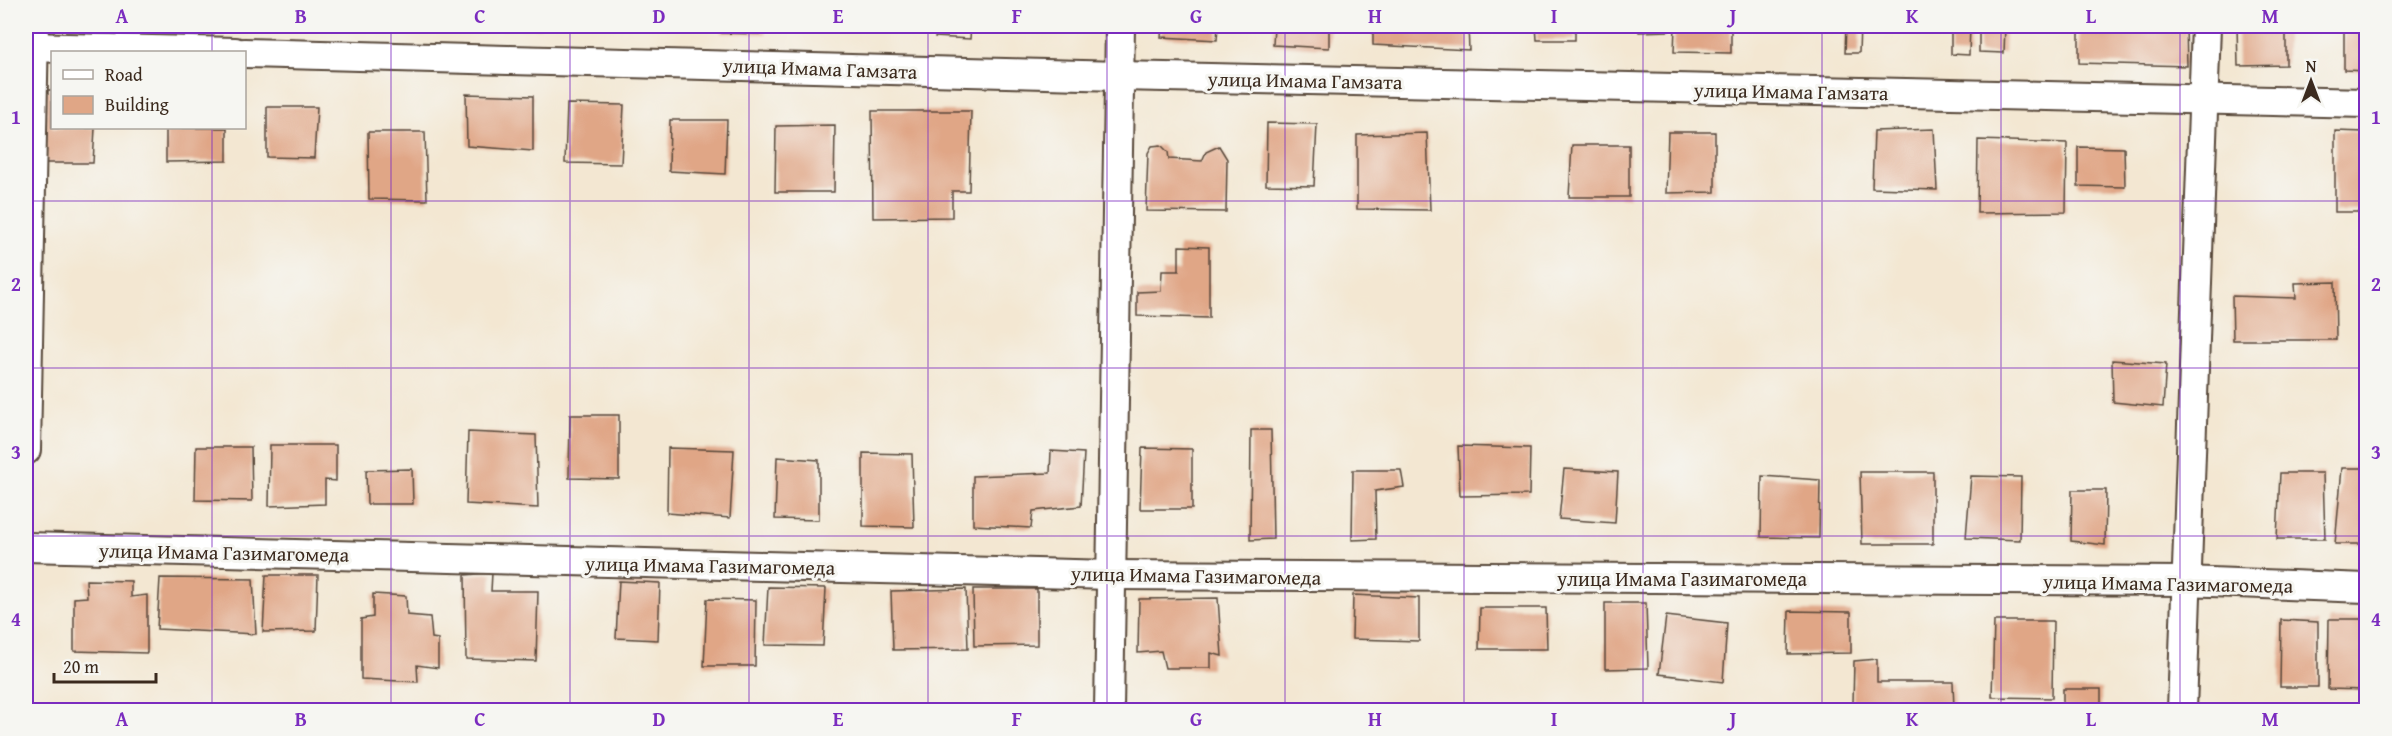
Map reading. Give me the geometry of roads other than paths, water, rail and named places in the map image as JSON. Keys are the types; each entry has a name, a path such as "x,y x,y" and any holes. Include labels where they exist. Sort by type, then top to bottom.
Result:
{"street":[{"path":"1109,711 1120,26"},
{"path":"2182,711 2206,26"},
{"path":"26,450 31,40 218,51"},
{"name":"улица Имама Гамзата","path":"246,53 1119,76 2367,103"},
{"name":"улица Имама Газимагомеда","path":"26,547 1111,575 2185,581 2367,588"}]}
